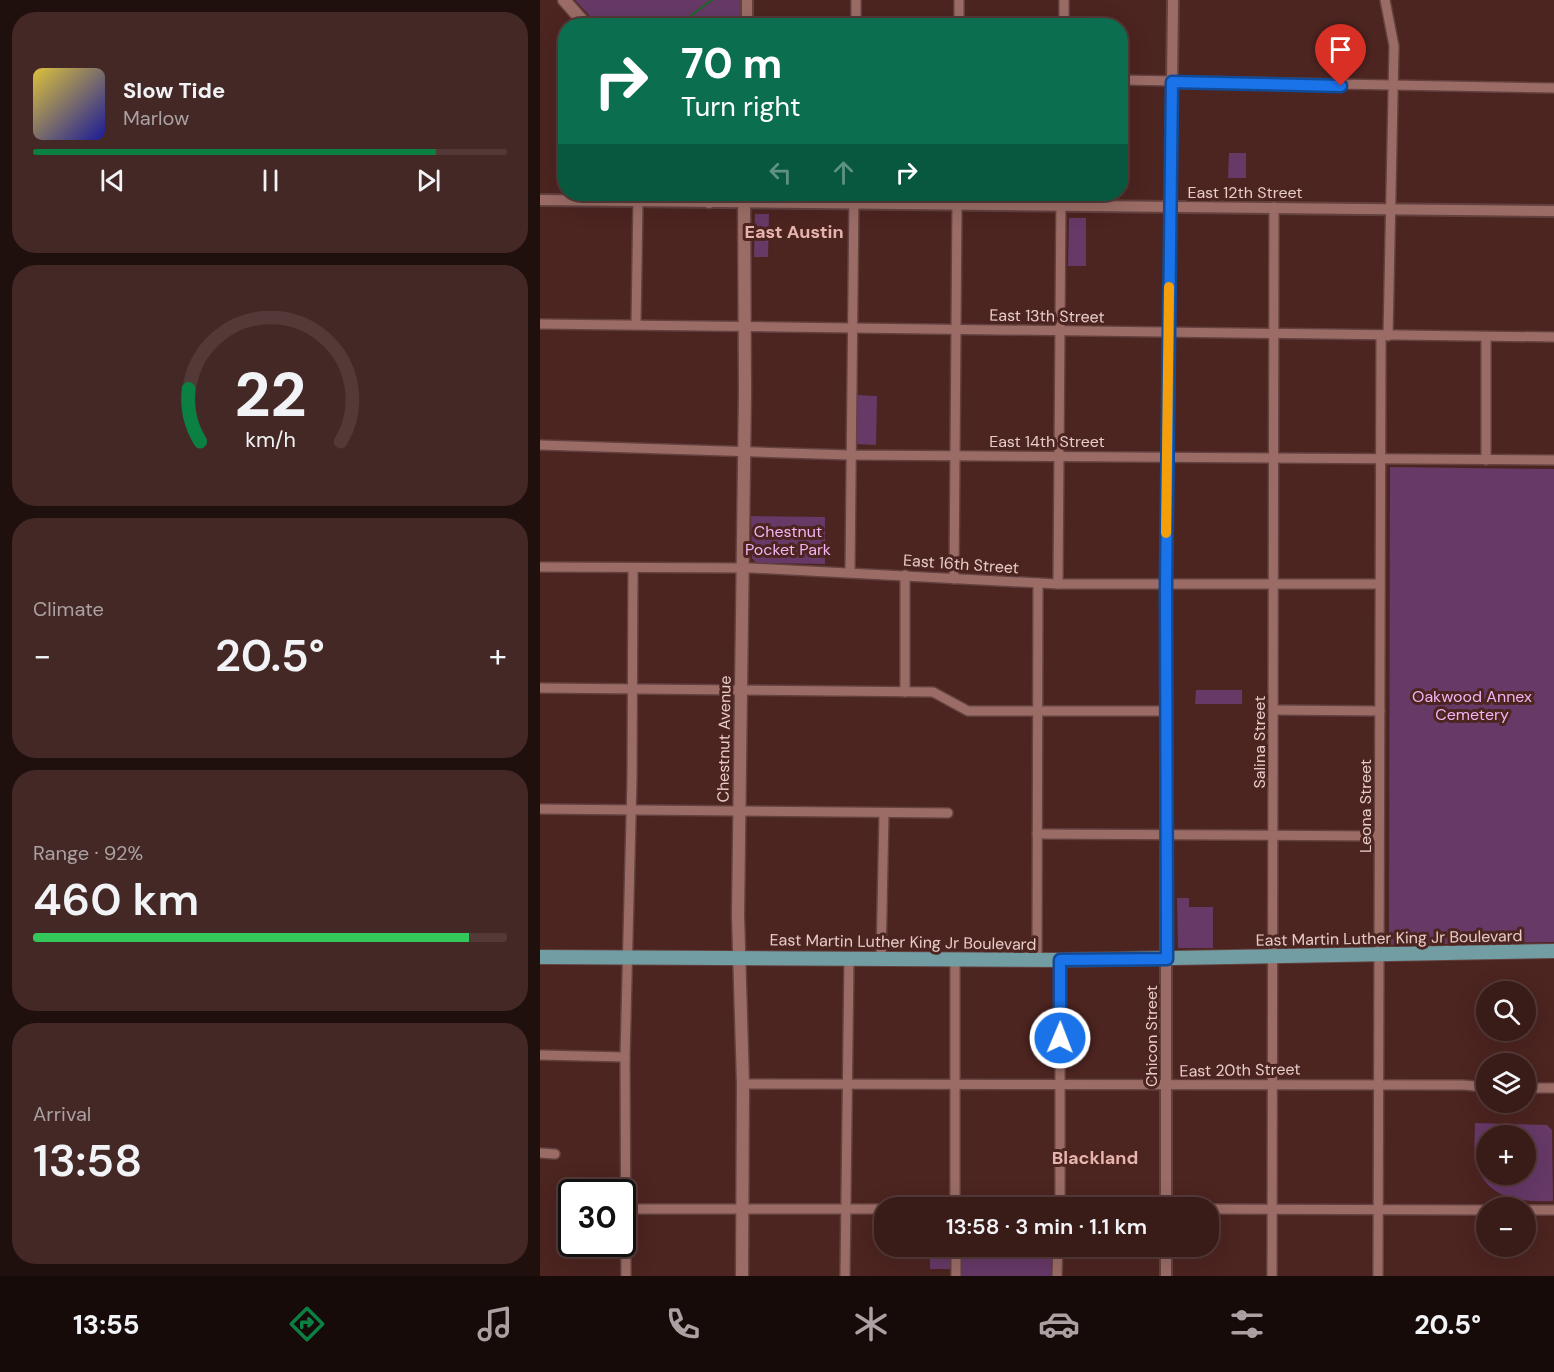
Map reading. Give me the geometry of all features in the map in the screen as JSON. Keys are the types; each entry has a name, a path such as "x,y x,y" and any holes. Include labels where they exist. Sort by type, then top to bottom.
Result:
{"main road":[{"path":"564,0 580,18"},
{"name":"Chestnut Avenue","path":"742,1276 743,1084 739,812 746,326 745,201"},
{"name":"East Martin Luther King Jr Boulevard","path":"540,957 1060,960 1273,958 1554,951"}],"street":[{"path":"747,0 747,18"},
{"path":"856,0 856,18"},
{"path":"958,15 959,0"},
{"path":"1064,0 1064,18"},
{"name":"Chicon Street","path":"1166,1197 1166,584 1173,0"},
{"name":"Leona Street","path":"1378,1276 1380,458 1384,336 1392,209 1394,87 1394,46 1385,0"},
{"path":"1128,80 1394,87 1554,88"},
{"name":"East 12th Street","path":"540,200 558,200"},
{"path":"636,324 638,201"},
{"path":"850,572 849,455 854,201"},
{"name":"East 12th Street","path":"906,201 1061,206 1554,211"},
{"path":"1058,584 1061,201"},
{"path":"954,579 953,456 957,204"},
{"name":"Salina Street","path":"1272,1276 1276,458 1274,207"},
{"name":"East 13th Street","path":"540,324 1554,337"},
{"path":"1486,337 1486,460"},
{"name":"East 14th Street","path":"540,446 743,450 849,455 1554,460"},
{"name":"East 16th Street","path":"540,567 850,572 1058,584 1380,584"},
{"path":"626,1179 625,1057 633,690 633,568"},
{"path":"905,575 905,692"},
{"path":"1037,960 1038,583"},
{"path":"540,688 933,693 968,711 1166,711"},
{"path":"1274,710 1380,711"},
{"path":"540,809 948,813"},
{"path":"881,959 884,813"},
{"path":"1037,834 1379,836"},
{"path":"845,1276 849,959"},
{"path":"955,960 955,1197"},
{"path":"1059,1197 1060,960"},
{"path":"540,1055 625,1057"},
{"name":"East 20th Street","path":"743,1084 1166,1086 1274,1084 1476,1087"},
{"path":"1536,1088 1554,1088"},
{"path":"540,1153 555,1154"},
{"path":"636,1209 874,1209"},
{"path":"1219,1209 1476,1210"},
{"path":"1536,1210 1554,1209"},
{"path":"626,1257 626,1276"},
{"path":"956,1276 957,1257"},
{"path":"1057,1276 1058,1257"},
{"path":"1166,1257 1166,1276"}],"green space":[{"path":"575,0 741,0 741,18 592,18"},
{"path":"1229,153 1246,153 1246,178 1228,178"},
{"path":"755,214 769,214 768,257 754,257"},
{"path":"1069,218 1086,218 1086,266 1068,266"},
{"path":"856,395 877,396 876,445 856,444"},
{"name":"Oakwood Annex Cemetery","path":"1390,467 1554,469 1554,942 1389,945"},
{"name":"Chestnut Pocket Park","path":"751,516 825,517 825,564 756,563 752,558"},
{"path":"1196,690 1242,690 1242,704 1195,704"},
{"path":"1177,898 1189,898 1189,907 1213,907 1213,948 1178,948"},
{"path":"1475,1123 1547,1125 1552,1130 1553,1201 1536,1201 1536,1197 1510,1197 1489,1185 1536,1185 1536,1125 1476,1125 1476,1162"},
{"path":"930,1257 952,1257 952,1269 930,1269"},
{"path":"961,1257 1053,1257 1053,1276 961,1276"}],"waterway":[{"path":"688,18 712,0"}],"slow traffic":[{"path":"1166,533 1169,287"}],"district":[{"name":"East Austin","path":"794,232"},
{"name":"Blackland","path":"1095,1158"}],"route":[{"path":"1060,1038 1060,960 1167,959 1166,584 1172,82 1341,86"}]}
